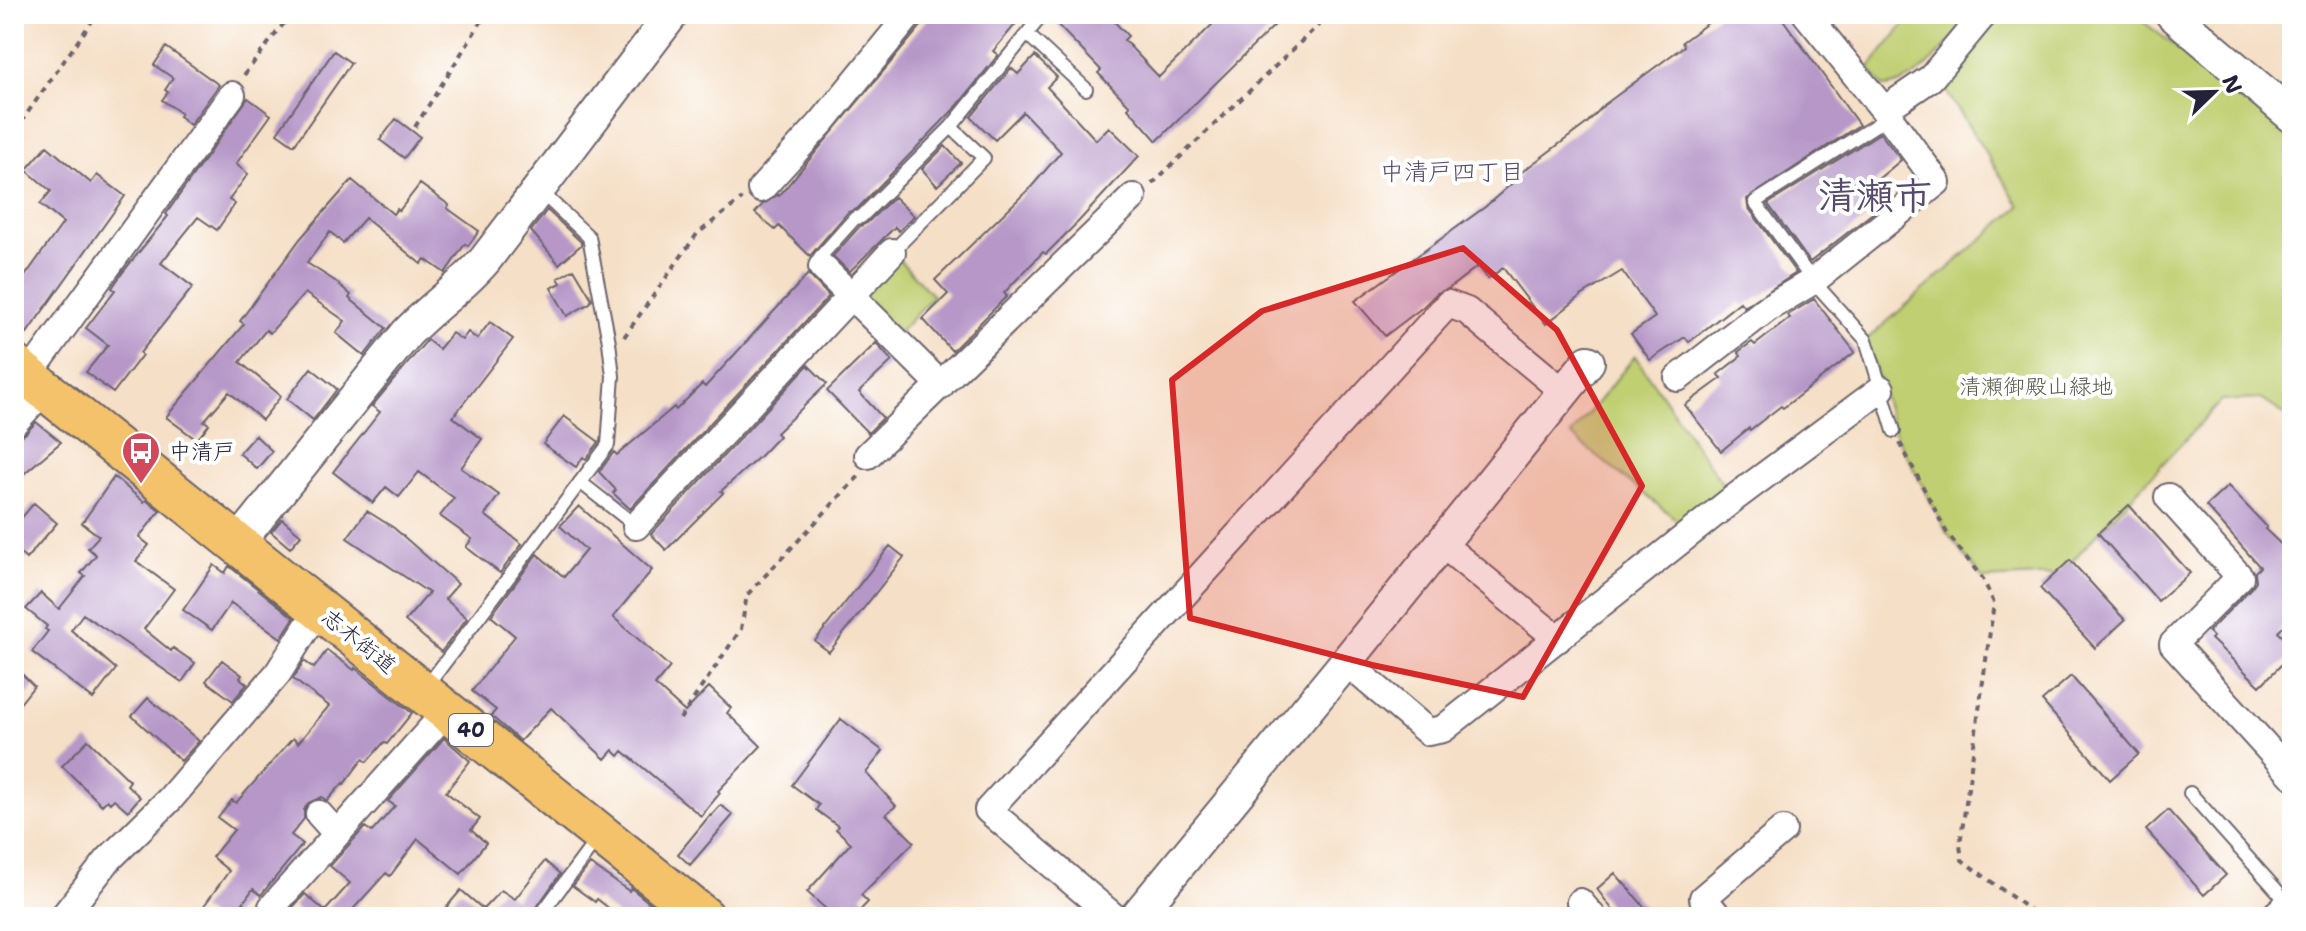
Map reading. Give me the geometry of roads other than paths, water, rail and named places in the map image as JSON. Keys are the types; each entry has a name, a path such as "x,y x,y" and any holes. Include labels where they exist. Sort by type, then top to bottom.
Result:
{"main road":[{"name":"志木街道","path":"29,377 704,917"}],"street":[{"path":"238,543 407,333 471,276 672,14"},
{"path":"761,189 823,121 910,14"},
{"path":"1678,378 1768,308 1813,281 1937,182 1884,110 1806,14"},
{"path":"1884,110 1931,78 1984,14"},
{"path":"2172,14 2292,116"},
{"path":"14,423 29,377 232,95"},
{"path":"868,455 1133,197"},
{"path":"636,526 892,252"},
{"path":"821,262 941,385"},
{"path":"1114,917 988,810 1448,304 1467,311 1564,392"},
{"path":"1136,917 1588,362"},
{"path":"1346,662 1428,732 1443,729 1733,499 1881,389"},
{"path":"2168,497 2240,577 2173,644 2292,775"},
{"path":"1442,544 1558,639"},
{"path":"63,917 108,860 170,799 278,673 319,608"},
{"path":"272,907 337,834 435,701"},
{"path":"319,814 337,834"},
{"path":"1719,917 1703,898 1783,830"}],"lane":[{"path":"821,262 855,218 861,217 951,127 1043,14"},
{"path":"1027,34 1086,89"},
{"path":"1884,110 1879,123 1755,202 1813,281 1866,340 1894,431"},
{"path":"892,252 984,158 951,127"},
{"path":"435,701 580,482 608,445 613,376 589,237 539,189"},
{"path":"580,482 636,526"},
{"path":"2190,793 2284,907"},
{"path":"539,917 600,834"}],"place":[{"name":"中清戸","path":"141,485"}],"district":[{"name":"中清戸四丁目","path":"1452,172"},
{"name":"清瀬市","path":"1875,195"}],"park label":[{"name":"清瀬御殿山緑地","path":"2036,386"}]}
